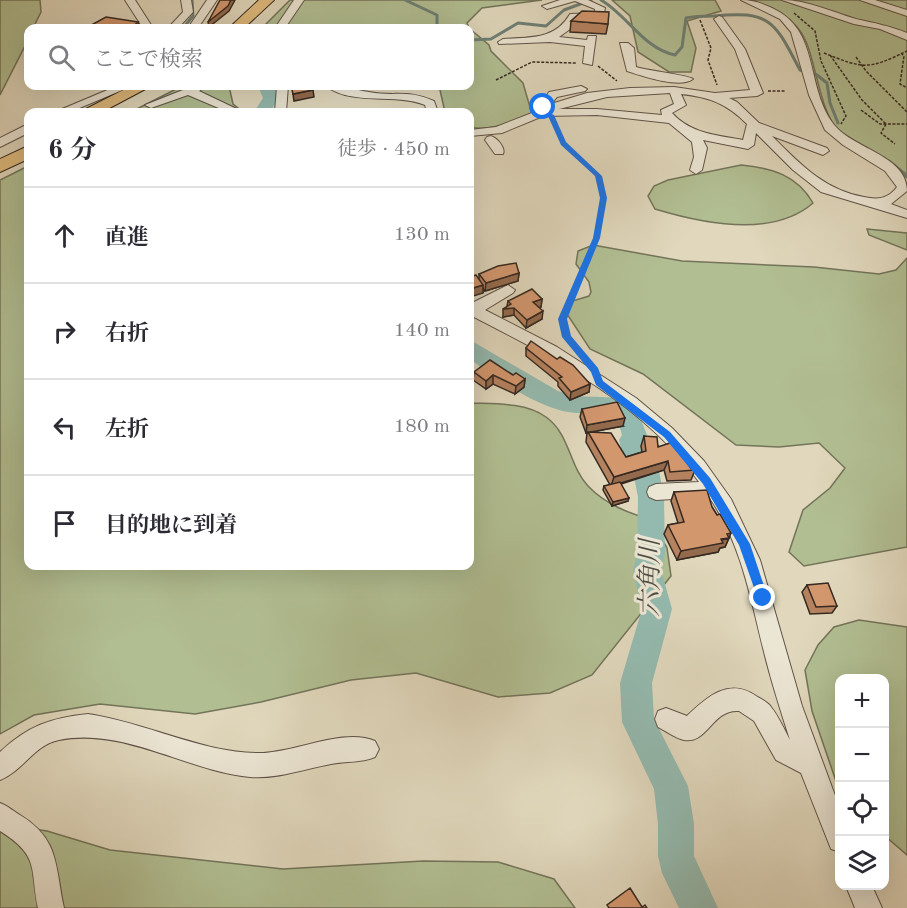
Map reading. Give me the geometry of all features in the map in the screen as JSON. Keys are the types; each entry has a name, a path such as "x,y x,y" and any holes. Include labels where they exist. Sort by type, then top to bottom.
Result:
{"highway":[{"path":"240,24 267,0"},
{"path":"257,24 283,0"},
{"path":"97,108 135,90"},
{"path":"120,108 156,90"},
{"path":"0,154 24,143"},
{"path":"0,166 24,154"}],"street":[{"path":"130,0 145,24"},
{"path":"177,24 188,12 186,0"},
{"path":"283,24 299,0"},
{"path":"546,6 571,0"},
{"path":"550,39 569,25 573,16 600,17 600,8 579,0"},
{"path":"746,0 777,13 789,21 796,31 827,125 851,145 888,167 903,181 899,195 886,202 874,203"},
{"path":"787,0 856,22 882,26 907,36"},
{"path":"865,0 907,13"},
{"path":"196,24 210,1 225,4"},
{"path":"474,133 500,130 542,116 570,101 588,87 630,92 674,90 757,93 734,37 719,19"},
{"path":"503,42 550,39 591,41 588,63"},
{"path":"624,45 629,48 631,69 657,77 698,80 717,92 755,124 820,186 838,195 874,203 907,214"},
{"path":"71,108 116,90"},
{"path":"281,108 282,90"},
{"path":"344,90 357,94 424,99 430,103 431,108"},
{"path":"388,90 418,108"},
{"path":"674,90 680,105 665,112 693,134 700,143 702,154 696,170"},
{"path":"151,105 189,91 228,108"},
{"path":"474,139 491,140 520,135 531,130 542,116 597,112 673,120"},
{"path":"693,134 748,145 752,126 755,124"},
{"path":"755,124 823,151"},
{"path":"0,143 24,131"},
{"path":"491,140 499,151"},
{"path":"474,308 508,290"},
{"path":"474,312 565,358 639,411 681,449 712,489 735,524 751,564 810,765 838,836"},
{"path":"656,492 712,489"},
{"path":"666,719 683,728 692,728 715,705 726,699 743,700 762,713 784,752 810,765"},
{"path":"0,768 27,742 51,730 84,725 119,730 249,765 279,766 333,752 367,749"},
{"path":"0,816 27,834 39,847 46,864 46,889 51,908"},
{"path":"861,890 869,908"}],"path":[{"path":"700,20 711,48 708,60 717,92"},
{"path":"824,53 862,65 877,66 907,51"},
{"path":"901,53 904,56 900,84 907,88"},
{"path":"830,55 862,100 886,124"},
{"path":"856,57 907,112"},
{"path":"496,80 532,62 595,63 630,92"},
{"path":"757,93 785,91"},
{"path":"861,110 872,119 886,124 907,124"},
{"path":"542,116 563,143 598,176 603,198 597,238 563,319 567,337 581,353"},
{"path":"886,124 881,131 882,135 894,144"}],"green space":[{"path":"0,0 40,0 41,12 35,24 24,24 24,48 0,95"},
{"path":"290,0 542,0 482,8 467,24 266,24"},
{"path":"612,0 715,0 721,11 687,21 696,48 691,72 669,72 638,52 630,16"},
{"path":"752,0 907,0 907,178 899,170 843,135 835,127 825,107 812,58 802,34 785,16"},
{"path":"474,32 489,45 491,51 523,83 532,114 502,125 478,128 474,128 474,108 444,108 440,90 474,90"},
{"path":"174,90 230,90 233,104 238,108 139,108"},
{"path":"741,165 763,168 791,179 807,193 813,203 797,214 778,221 736,224 693,219 655,209 648,196 654,186 668,180"},
{"path":"24,168 24,570 474,570 474,403 519,406 538,412 554,424 565,441 582,478 595,493 626,511 652,520 667,548 671,576 592,675 550,693 498,697 416,673 351,680 261,702 195,714 100,704 34,715 0,734 0,180"},
{"path":"867,229 907,233 907,250 869,235"},
{"path":"593,245 682,261 814,267 879,274 896,270 907,258 907,547 804,566 789,552 803,510 830,488 845,468 819,443 779,447 736,445 643,374 590,349 565,311 569,302 589,296 591,292 589,282 576,264 578,251"},
{"path":"859,620 907,627 907,855 889,839 889,674 835,674 835,778 812,711 805,670 818,645 834,627"},
{"path":"0,824 47,831 110,850 283,869 423,861 498,862 554,879 575,908 0,908"}],"building":[{"path":"220,0 231,0 228,6 208,22"},
{"path":"582,11 609,12 608,24 571,21"},
{"path":"106,17 138,22 136,24 93,24"},
{"path":"292,90 313,90 293,94"},
{"path":"516,263 519,273 486,283 479,274 498,266"},
{"path":"476,275 483,285 474,288 474,276"},
{"path":"532,289 542,299 533,302 543,311 527,320 514,308 503,309 511,304 508,301"},
{"path":"531,341 557,359 560,357 573,365 590,384 571,392 559,378 562,377 526,348"},
{"path":"490,360 513,375 516,373 525,379 516,386 493,375 486,381 474,372"},
{"path":"617,402 625,418 587,425 582,409"},
{"path":"588,432 611,433 626,457 646,451 644,436 657,437 658,447 673,442 692,470 695,470 670,472 668,461 614,477"},
{"path":"620,482 629,498 613,502 604,486"},
{"path":"707,490 712,507 717,515 720,514 731,533 727,534 729,538 721,539 723,543 681,551 668,525 684,522 674,492"},
{"path":"828,583 837,606 816,607 807,585"},
{"path":"630,888 642,907 645,905 647,908 609,908 607,905"}],"waterway":[{"path":"186,24 193,16 192,0"},
{"path":"405,0 437,15 437,24"},
{"path":"474,40 491,39 518,23 546,26 564,10 591,0"},
{"path":"601,0 654,46 675,55 682,47 686,18 733,15 760,18 777,31 800,70 817,75 827,83 830,103 838,123"},
{"name":"六角川","path":"263,108 271,98 268,90"},
{"path":"888,161 907,176"},
{"name":"六角川","path":"474,351 538,392 571,404 612,407 629,416 635,435 632,440 635,452 646,471 651,497 651,554 647,570 657,609 636,683 638,722 671,786 676,824 676,856 680,873 699,908"}],"route":[{"path":"543,107 542,113 550,115 563,143 598,176 603,198 597,238 563,319 567,337 595,370 600,382 667,434 707,481 735,524 763,598"}]}
